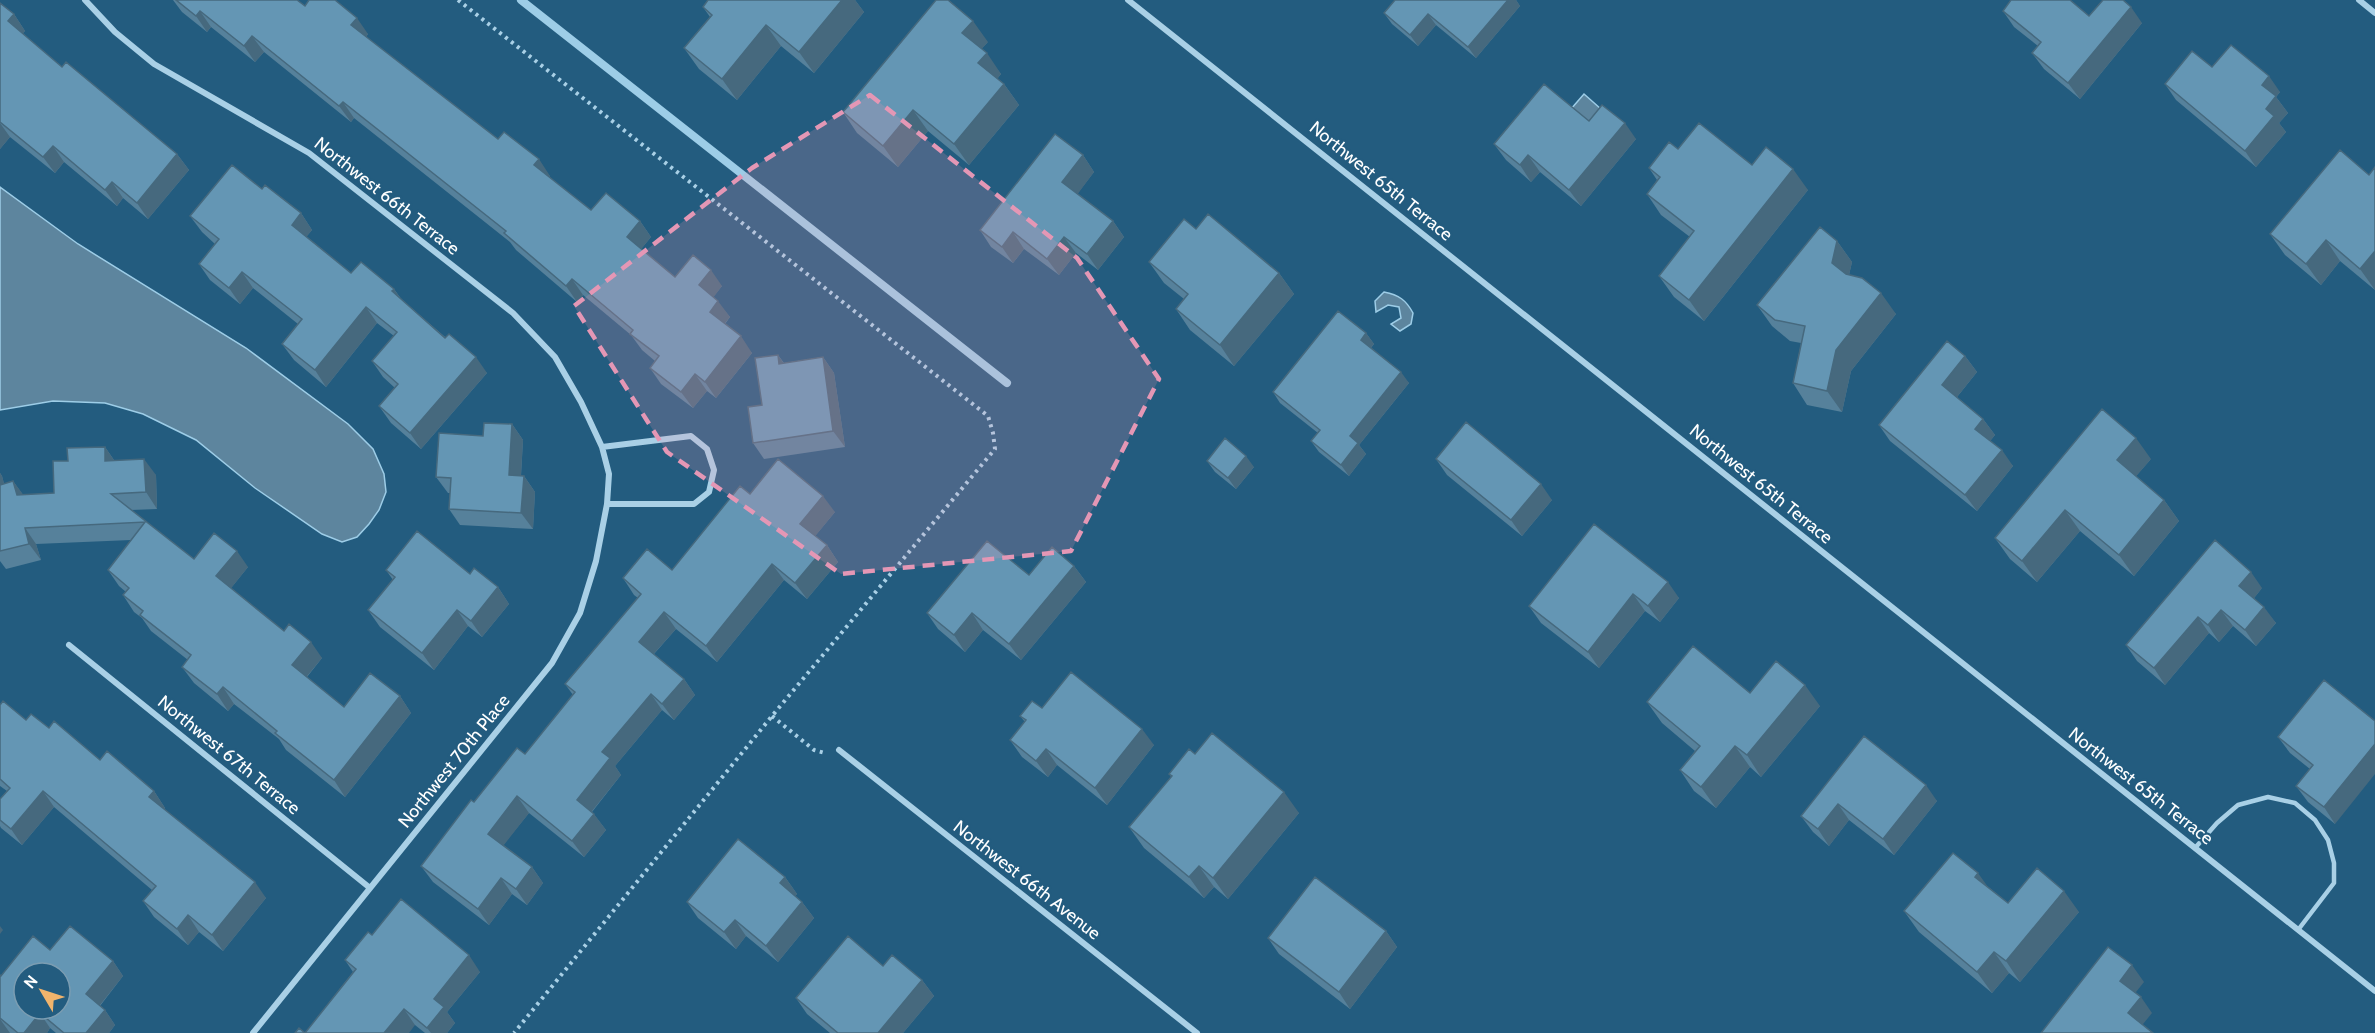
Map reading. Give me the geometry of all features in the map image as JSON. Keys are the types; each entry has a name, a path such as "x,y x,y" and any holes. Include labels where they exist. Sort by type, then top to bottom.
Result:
{"street":[{"name":"Northwest 66th Terrace","path":"85,0 115,32 154,64 309,153 513,313 555,357 581,402 602,447 609,474"},
{"name":"Northwest 65th Terrace","path":"1128,0 2375,991"},
{"path":"2359,0 2375,13"},
{"path":"602,447 692,436 707,449 714,470 709,492 694,504 608,504"},
{"name":"Northwest 70th Place","path":"253,1033 552,663 580,613 596,561 608,504 609,474"},
{"name":"Northwest 67th Terrace","path":"69,645 370,888"},
{"name":"Northwest 66th Avenue","path":"839,750 1197,1033"}],"lane":[{"path":"2195,848 2217,823 2238,805 2268,797 2295,803 2315,820 2328,840 2334,862 2334,883 2298,930"}],"path":[{"path":"458,0 988,416 994,449 772,716 514,1033"},
{"path":"772,716 814,750 821,753 839,750"}],"highlighted area":[{"path":"870,95 1077,258 1159,379 1071,551 841,574 667,452 574,306 752,168"}],"water":[{"path":"1584,94 1610,117 1597,132 1571,109"},
{"path":"0,187 78,244 246,348 348,424 373,449 384,474 386,492 379,510 357,537 342,542 322,534 255,488 196,440 143,414 105,403 53,401 0,410"},
{"path":"1384,292 1402,299 1413,313 1411,324 1400,331 1391,324 1401,318 1399,307 1388,305 1376,312 1375,301"}],"building":[{"path":"176,0 297,0 305,6 309,0 335,0 357,18 351,25 498,139 504,132 539,159 534,165 591,210 606,193 640,221 627,237 675,277 693,255 711,270 699,285 718,301 710,312 741,336 705,382 695,374 681,392 650,368 659,356 630,334 633,330 572,279 566,286 504,233 506,231 343,102 339,106 252,36 244,46 200,11 196,16"},
{"path":"708,0 842,0 799,52 766,25 722,79 684,48 712,15 703,7"},
{"path":"936,0 948,0 973,21 962,33 987,53 978,63 1004,84 954,144 913,110 883,146 843,112"},
{"path":"1395,0 1508,0 1468,47 1428,14 1410,35 1384,13"},
{"path":"2011,0 2070,0 2089,16 2103,0 2123,0 2131,7 2068,83 2032,53 2041,42 2003,11"},
{"path":"0,3 14,14 8,21 62,67 66,62 177,154 137,203 112,182 105,190 53,146 43,157 0,122"},
{"path":"2231,45 2269,76 2262,85 2276,96 2266,109 2274,116 2245,151 2165,84 2192,51 2212,67"},
{"path":"1544,84 1589,121 1602,105 1625,123 1569,190 1528,155 1520,165 1494,144"},
{"path":"1699,123 1752,165 1766,147 1793,169 1689,300 1659,276 1694,231 1647,194 1660,177 1649,168 1669,142 1678,149"},
{"path":"1055,134 1083,155 1062,182 1113,221 1087,254 1064,237 1047,259 1013,232 1002,247 980,230"},
{"path":"2340,150 2369,175 2375,167 2375,251 2360,269 2326,240 2306,264 2270,234"},
{"path":"232,165 262,189 265,185 301,213 292,225 351,273 361,262 394,289 392,291 445,338 449,334 476,357 410,433 379,406 398,384 372,361 397,332 366,307 315,370 282,344 302,319 242,272 229,288 199,264 219,239 190,216"},
{"path":"1208,214 1279,273 1220,345 1176,309 1188,294 1149,262 1184,219 1196,229"},
{"path":"1820,227 1837,241 1832,263 1846,274 1862,278 1881,293 1836,350 1827,391 1793,383 1805,326 1775,320 1757,305"},
{"path":"1338,311 1366,333 1361,340 1401,372 1350,436 1358,443 1341,465 1311,441 1320,430 1273,392"},
{"path":"1947,341 1965,356 1942,385 1983,419 1975,429 2002,450 1965,495 1879,425"},
{"path":"778,355 779,364 823,357 833,431 753,443 748,407 762,405 755,358"},
{"path":"2102,409 2136,438 2117,460 2164,500 2119,555 2065,510 2022,561 1995,538"},
{"path":"1466,422 1541,484 1511,520 1436,459"},
{"path":"484,423 512,424 509,475 524,476 521,513 449,509 451,478 436,477 439,433 483,436"},
{"path":"1225,438 1246,456 1228,478 1207,461"},
{"path":"105,447 105,461 144,459 146,492 111,494 194,559 214,533 237,551 216,576 284,631 289,624 311,642 292,665 344,707 370,673 400,696 334,780 275,733 277,731 223,687 217,694 182,667 191,655 140,615 143,611 123,595 129,588 108,570 145,522 25,528 29,544 0,551 0,485 13,481 17,495 54,493 53,461 68,461 67,448"},
{"path":"778,459 823,496 800,524 827,545 795,583 772,564 706,646 664,612 639,642 684,679 662,704 651,694 602,752 610,758 577,800 594,814 572,841 517,796 488,834 532,867 516,889 501,878 478,909 421,866 471,800 474,802 517,748 525,754 575,692 565,684 641,594 623,578 647,549 672,570 740,486 750,494"},
{"path":"1594,524 1668,582 1648,606 1633,594 1588,652 1529,606"},
{"path":"417,531 470,574 474,568 498,587 471,621 457,610 422,653 368,610 395,577 386,570"},
{"path":"2215,540 2251,572 2239,586 2264,607 2245,630 2221,610 2208,625 2198,617 2154,668 2126,645"},
{"path":"987,541 1029,575 1052,547 1074,566 1009,644 972,613 954,635 927,613"},
{"path":"1693,646 1750,693 1776,661 1805,685 1747,755 1735,746 1701,787 1680,770 1700,746 1647,702"},
{"path":"1071,672 1142,729 1095,788 1046,749 1036,761 1010,740 1026,720 1020,716 1032,701 1042,708"},
{"path":"2324,680 2375,721 2375,744 2324,807 2296,786 2313,765 2278,737"},
{"path":"3,701 26,720 31,714 49,728 54,721 100,760 107,751 154,791 149,797 255,882 212,935 188,915 177,929 143,901 156,886 43,791 11,829 0,820 0,799 10,788 0,779 0,705"},
{"path":"1212,733 1284,792 1213,878 1199,866 1189,877 1129,827 1172,776 1169,774 1189,749 1195,754"},
{"path":"1864,736 1926,785 1883,839 1838,804 1818,829 1801,816"},
{"path":"738,839 785,877 780,883 802,902 766,946 735,920 724,932 687,902"},
{"path":"1953,853 1978,873 1975,877 2008,903 2037,868 2064,891 2006,961 1994,952 1977,972 1904,911"},
{"path":"1315,877 1386,931 1339,992 1268,938"},
{"path":"401,899 469,955 434,999 444,1007 427,1028 404,1009 384,1033 305,1033 356,969 345,960 368,932 372,935"},
{"path":"70,926 113,961 86,994 105,1010 86,1033 64,1033 50,1021 72,1021 72,961 13,961 33,936 50,950"},
{"path":"848,936 883,966 892,955 922,980 878,1033 838,1033 796,998"},
{"path":"2108,947 2132,965 2120,981 2141,997 2128,1013 2153,1033 2041,1033"},
{"path":"12,962 12,1021 34,1021 24,1033 18,1033 0,1018 1,976"},
{"path":"299,1028 305,1033 295,1033"}],"waterway":[{"path":"521,0 1007,383"}]}
